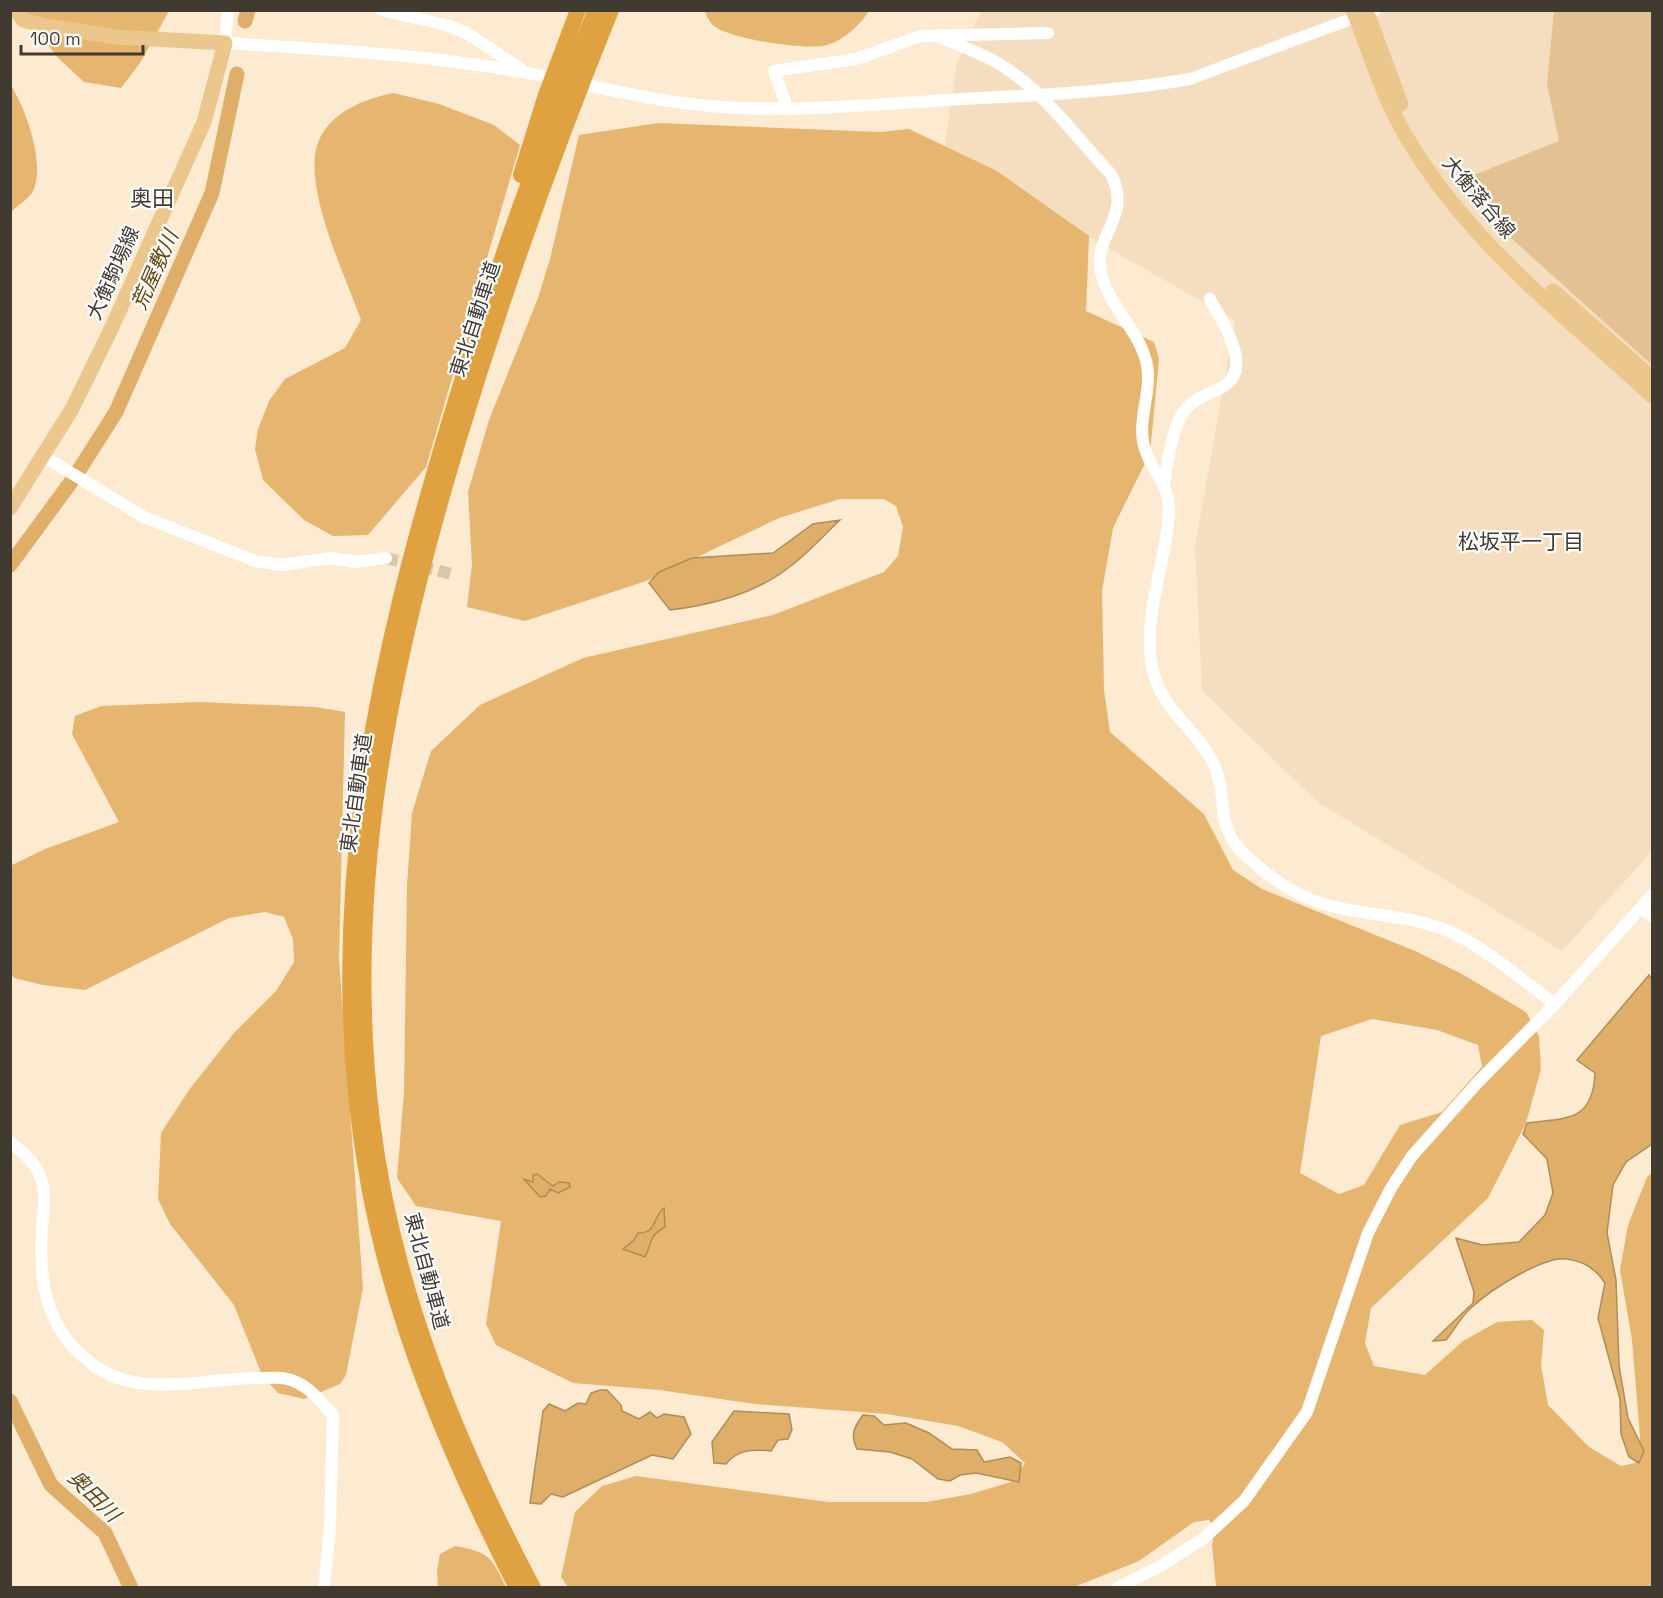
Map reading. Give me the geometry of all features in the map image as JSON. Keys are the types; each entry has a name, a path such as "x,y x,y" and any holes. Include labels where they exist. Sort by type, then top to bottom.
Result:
{"highway":[{"path":"574,63 578,10"},
{"name":"東北自動車道","path":"518,1587 475,1506 451,1451 404,1324 370,1189 359,1124 352,1049 351,909 359,810 367,753 392,625 474,343 560,99 596,10"},
{"name":"東北自動車道","path":"574,63 612,10"},
{"name":"東北自動車道","path":"533,1587 488,1499 450,1412 418,1321 394,1234 372,1122 365,1025 364,909 381,754 390,701 421,574 560,99"}],"main road":[{"path":"16,10 23,20 45,26 116,37 225,44"},
{"name":"大衡落合線","path":"1364,12 1404,112 1449,186 1482,226 1518,261 1653,378"},
{"name":"大衡落合線","path":"1364,12 1395,115 1443,192 1488,245 1653,396"},
{"name":"大衡駒場線","path":"10,508 77,398 204,122 225,44"}],"street":[{"path":"228,10 225,44 401,54 526,72 644,97 709,106 788,109 1037,95 1161,84 1190,79 1364,12"},
{"path":"381,10 450,26 468,34 526,72"},
{"path":"788,109 774,70 856,59 921,36 1048,33"},
{"path":"937,36 1001,64 1037,95 1111,174 1116,185 1118,199 1114,223 1100,264 1109,293 1142,349 1147,363 1148,395 1143,444 1148,458 1164,482"},
{"path":"1210,299 1237,352 1236,366 1224,387 1186,408 1175,432 1164,482 1169,510 1152,621 1151,660 1154,676 1173,710 1214,764 1219,777 1225,826 1231,838 1243,852 1291,890 1331,906 1419,921 1449,931 1468,941 1555,1004"},
{"path":"43,456 144,517 255,561 282,565 330,558 356,562 386,558"},
{"path":"1117,1587 1159,1567 1204,1538 1244,1501 1307,1412 1368,1233 1391,1188 1412,1156 1479,1081 1555,1004 1653,895"},
{"path":"1641,909 1653,916"},
{"path":"10,1142 25,1154 40,1176 45,1204 41,1277 59,1331 86,1360 117,1377 150,1386 249,1378 287,1378 307,1388 333,1415 330,1528 324,1587"}],"shaded area":[{"path":"705,10 869,11 856,27 833,43 804,46 769,43 723,31 708,19"},
{"path":"24,11 169,11 140,63 121,88 84,82 57,57"},
{"path":"981,11 1652,11 1652,851 1562,951 1319,803 1202,691 1195,547 1235,320 1069,226 936,202 957,63"},
{"path":"1554,11 1652,11 1652,365 1492,221 1464,179 1559,141 1547,84"},
{"path":"11,86 23,108 33,138 37,169 32,193 11,212"},
{"path":"393,93 439,104 494,125 520,145 426,467 368,535 333,536 304,520 263,480 255,449 258,429 269,401 285,379 345,348 361,320 327,230 315,180 315,158 319,140 332,121 350,108"},
{"path":"658,123 880,132 909,129 997,171 1089,236 1086,311 1154,342 1159,359 1150,453 1113,528 1102,591 1104,690 1110,732 1204,814 1233,870 1262,889 1415,951 1460,973 1526,1012 1539,1036 1541,1069 1526,1123 1488,1198 1371,1308 1365,1343 1374,1366 1425,1375 1463,1341 1497,1322 1532,1320 1544,1330 1541,1365 1548,1405 1589,1447 1621,1466 1635,1463 1640,1437 1632,1340 1620,1270 1628,1225 1647,1177 1652,1173 1652,1587 1216,1587 1212,1545 1215,1528 1209,1520 1194,1522 1139,1561 1074,1587 568,1587 561,1577 575,1512 602,1486 636,1476 828,1502 926,1502 971,1494 1011,1482 1025,1463 1002,1442 958,1426 887,1414 755,1404 659,1390 573,1383 496,1345 486,1324 501,1221 416,1206 397,1178 404,1092 407,886 412,813 431,751 480,705 583,658 773,615 884,572 898,556 903,527 896,506 884,499 840,499 779,518 649,580 525,621 467,607 472,564 468,492 489,420 538,298 550,259 579,135","holes":["1372,1019 1437,1030 1478,1045 1482,1067 1442,1112 1400,1125 1364,1185 1339,1194 1300,1173 1321,1036"]},
{"path":"840,520 804,555 779,575 734,596 702,605 670,610 649,583 659,572 692,558 773,553 813,524"},
{"path":"200,702 316,707 345,712 339,959 363,1288 346,1375 340,1384 304,1399 278,1393 262,1375 234,1305 170,1224 158,1199 161,1133 189,1090 234,1033 276,991 294,962 293,939 284,917 265,912 229,918 85,990 43,985 14,978 11,974 10,866 45,849 119,822 72,734 75,716 101,706"},
{"path":"1649,975 1652,980 1652,1144 1626,1162 1613,1185 1607,1233 1616,1280 1619,1366 1628,1418 1644,1451 1639,1463 1629,1457 1621,1434 1620,1399 1598,1318 1605,1283 1589,1266 1573,1260 1557,1259 1531,1268 1480,1300 1465,1314 1446,1340 1433,1341 1473,1303 1474,1292 1456,1238 1483,1245 1519,1242 1545,1215 1553,1193 1547,1159 1523,1134 1527,1123 1566,1118 1583,1109 1593,1089 1595,1073 1577,1060"},
{"path":"537,1174 553,1186 559,1182 569,1183 570,1187 558,1193 550,1189 546,1196 540,1197 524,1179 533,1182 533,1175"},
{"path":"664,1208 665,1227 653,1237 645,1257 623,1249 634,1240 638,1233 644,1233 651,1228"},
{"path":"607,1390 621,1405 622,1411 639,1419 650,1412 657,1418 664,1414 684,1417 691,1434 673,1459 652,1455 563,1497 551,1494 541,1504 530,1503 543,1411 549,1404 565,1411 578,1403 586,1404 591,1393"},
{"path":"734,1411 789,1414 792,1430 788,1439 778,1440 771,1451 747,1451 736,1455 726,1464 714,1463 712,1442"},
{"path":"863,1415 874,1416 884,1425 906,1423 929,1433 952,1449 977,1450 984,1462 1010,1457 1021,1463 1019,1482 976,1473 960,1475 950,1481 938,1479 912,1459 890,1452 857,1449 854,1431"},
{"path":"455,1546 476,1551 488,1558 497,1569 506,1587 438,1587 437,1571 440,1554"}],"waterway":[{"name":"荒屋敷川","path":"245,21 248,10"},
{"name":"荒屋敷川","path":"79,470 116,412 212,193 237,74"},
{"name":"荒屋敷川","path":"10,565 71,482"},
{"name":"奥田川","path":"10,1401 51,1485 105,1533 131,1588"}],"tunnel":[{"path":"386,558 456,575"}],"district":[{"name":"奥田","path":"152,198"},
{"name":"松坂平一丁目","path":"1521,542"}]}
